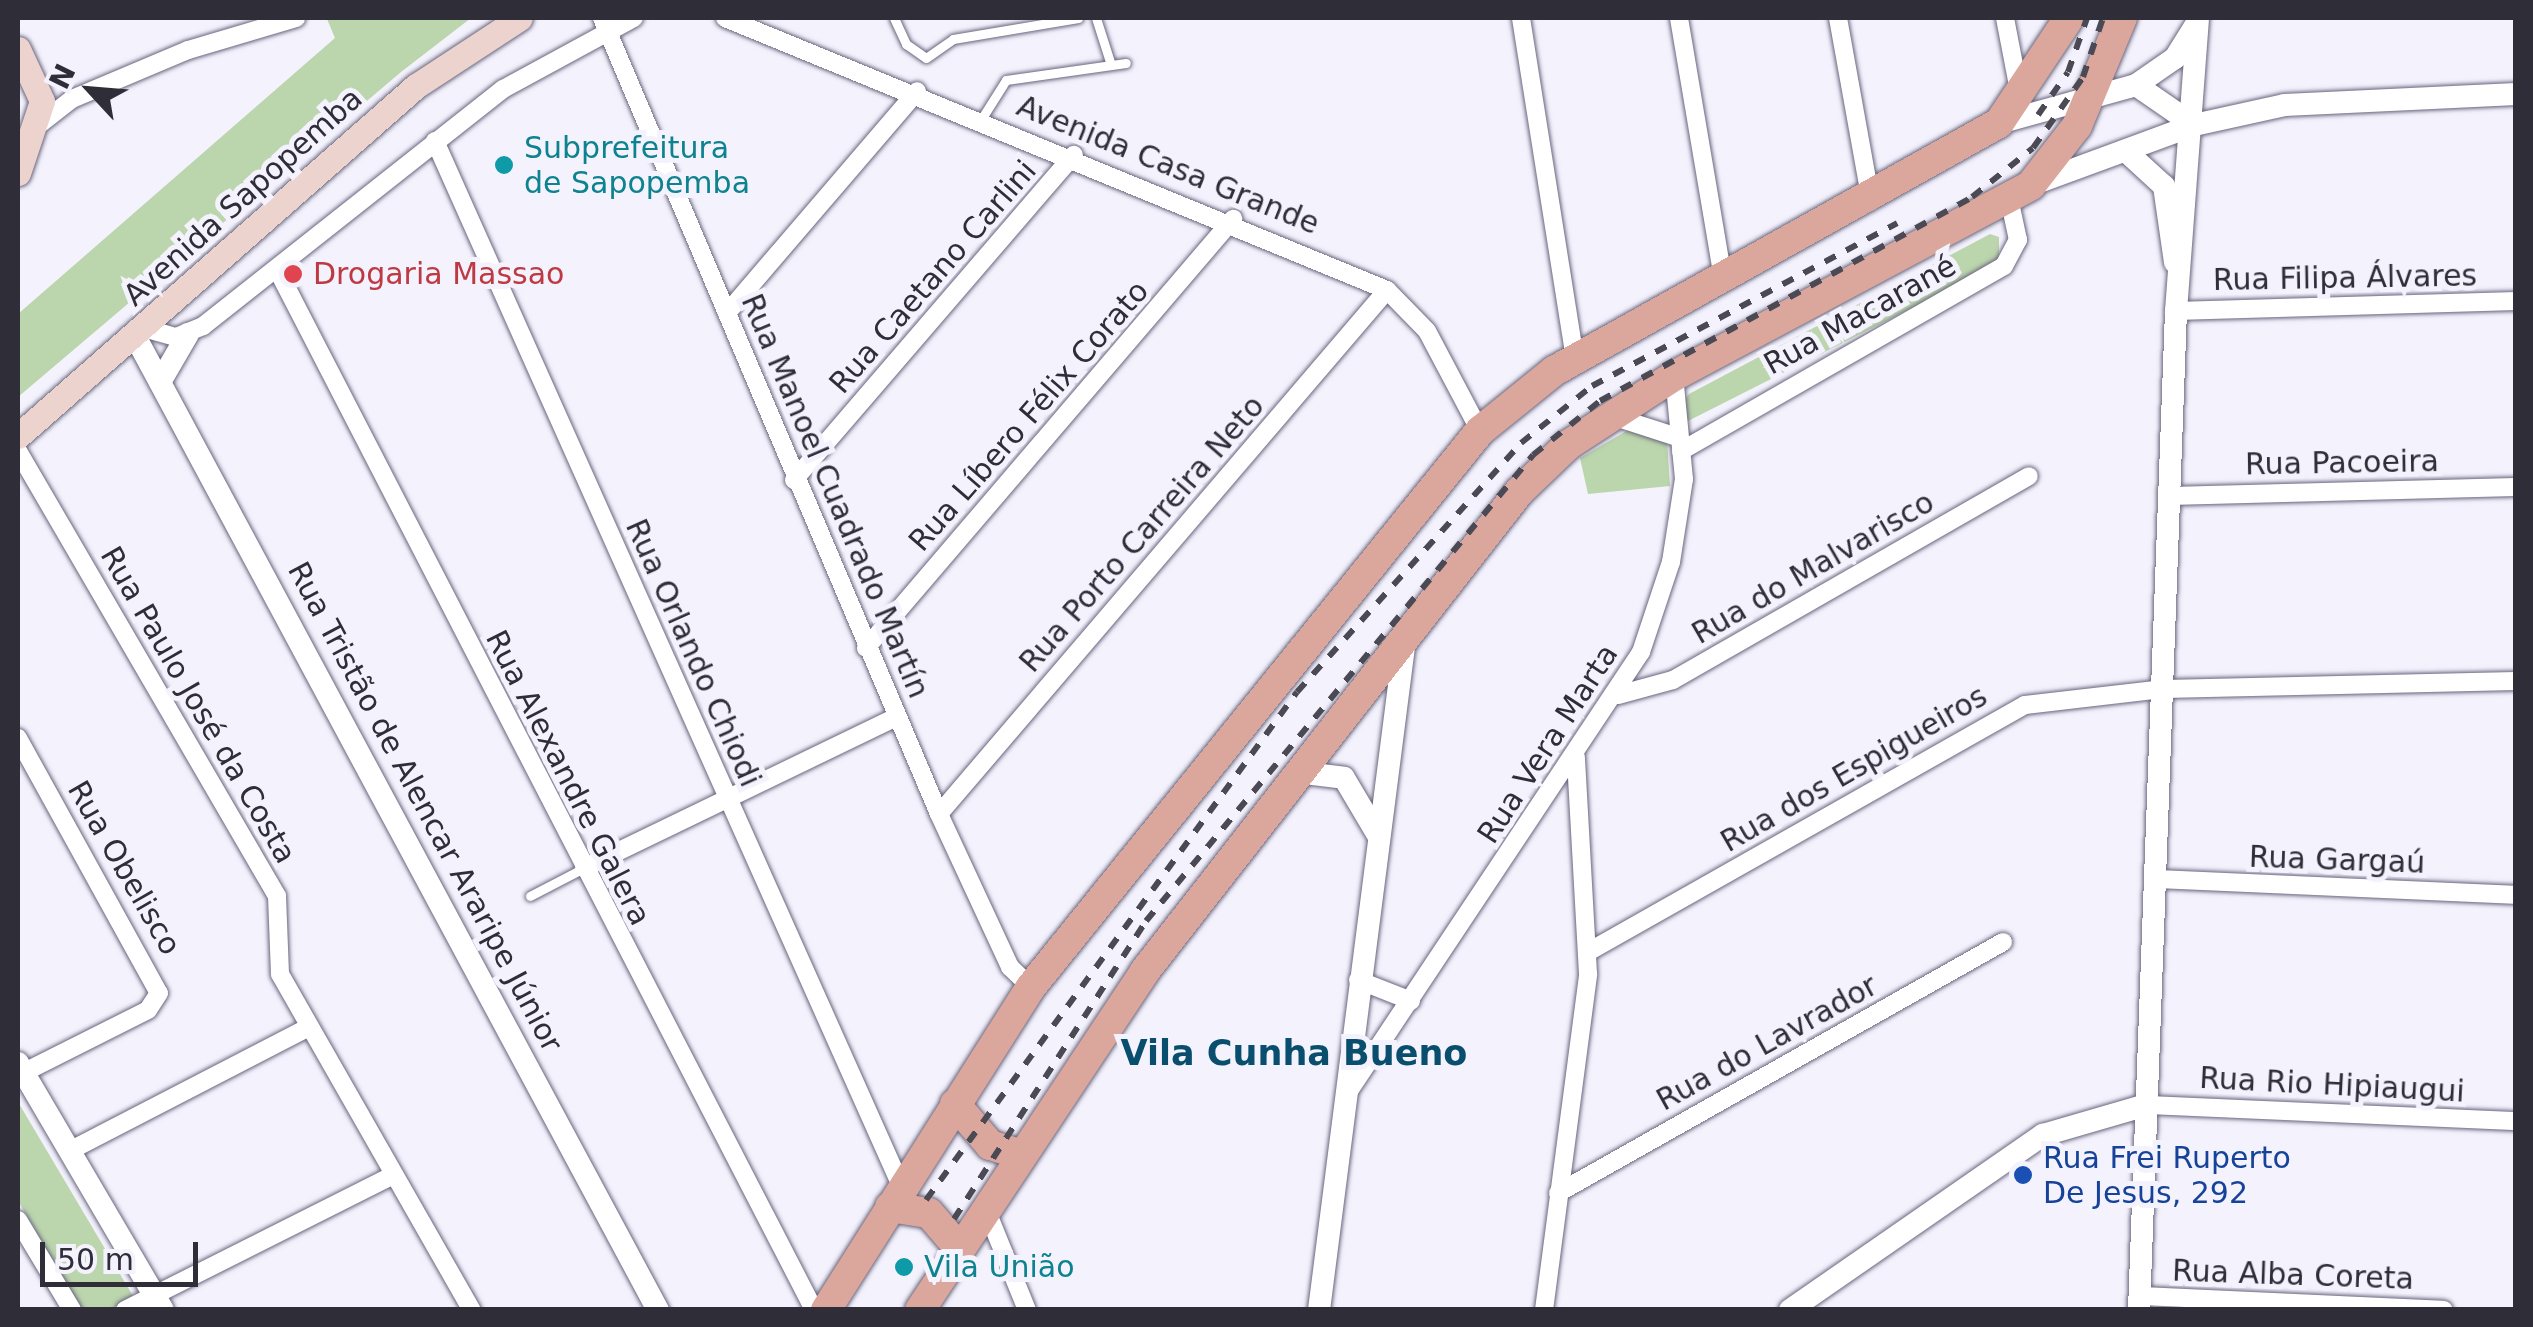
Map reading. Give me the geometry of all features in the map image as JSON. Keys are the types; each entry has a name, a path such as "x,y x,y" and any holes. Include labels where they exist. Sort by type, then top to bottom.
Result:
{"main road":[{"name":"Avenida Sapopemba","path":"18,436 416,86 520,18"},
{"path":"826,1310 1031,987 1480,431 1575,359 1872,202 1999,123 2021,100 2069,18"},
{"path":"920,1310 1145,971 1305,773 1519,492 1610,415 1674,376 2020,192 2094,94 2122,18"},
{"path":"18,48 50,100 18,173"},
{"path":"955,1104 990,1145 1020,1154"},
{"path":"896,1197 929,1213 959,1248"}],"street":[{"path":"50,100 296,18"},
{"path":"163,377 195,330 277,270 435,141 606,24 634,18"},
{"name":"Avenida Casa Grande","path":"725,18 762,24 1233,219 1387,290 1427,331 1480,431"},
{"path":"1521,18 1575,359"},
{"path":"1680,18 1723,279"},
{"path":"1838,18 1872,202"},
{"path":"2005,18 2021,100"},
{"path":"1999,123 2136,85 2175,58 2198,19"},
{"path":"2140,1303 2176,311 2194,126 2198,19"},
{"name":"Rua Manoel Cuadrado Martín","path":"606,24 794,480 939,814 1010,967 1031,987"},
{"path":"2136,85 2194,126"},
{"path":"727,313 917,91"},
{"path":"2020,192 2130,155 2194,126 2285,105 2516,94"},
{"name":"Rua Orlando Chiodi","path":"435,141 726,796 896,1197"},
{"name":"Rua Caetano Carlini","path":"794,480 1074,155"},
{"path":"2130,155 2164,186 2178,285"},
{"name":"Rua Macarané","path":"1679,444 2004,266 2018,240 2020,192"},
{"name":"Rua Líbero Félix Corato","path":"866,648 1233,219"},
{"name":"Rua Alexandre Galera","path":"277,270 814,1310"},
{"name":"Rua Porto Carreira Neto","path":"939,814 1387,290"},
{"name":"Rua Filipa Álvares","path":"2176,311 2516,301"},
{"path":"173,302 195,330"},
{"path":"139,332 195,330"},
{"name":"Rua Tristão de Alencar Araripe Júnior","path":"139,332 658,1310"},
{"name":"Rua Vera Marta","path":"1346,1096 1618,695 1671,562 1679,444 1674,376"},
{"path":"1610,415 1679,444"},
{"name":"Rua Paulo José da Costa","path":"18,451 278,896 280,974 472,1310"},
{"name":"Rua do Malvarisco","path":"1618,695 1672,680 2029,476"},
{"name":"Rua Pacoeira","path":"2168,496 2516,487"},
{"path":"1319,1310 1358,980 1405,637"},
{"name":"Rua dos Espigueiros","path":"1588,952 2026,704 2164,689 2516,681"},
{"path":"584,868 726,796 897,717"},
{"name":"Rua Obelisco","path":"18,738 159,993 148,1010 20,1068"},
{"path":"1544,1310 1588,952 1576,757"},
{"path":"1305,773 1344,778 1379,837"},
{"name":"Rua Gargaú","path":"2156,879 2516,895"},
{"name":"Rua do Lavrador","path":"1558,1193 2003,942"},
{"path":"1358,980 1411,1001"},
{"path":"71,1150 308,1028"},
{"path":"20,1068 160,1302"},
{"path":"1790,1310 1966,1179 2043,1134 2146,1105"},
{"name":"Rua Rio Hipiaugui","path":"2146,1105 2516,1121"},
{"path":"125,1310 160,1302 393,1174"},
{"path":"986,1208 1027,1310"},
{"path":"18,1220 72,1310"},
{"name":"Rua Alba Coreta","path":"2140,1303 2444,1310"}],"lane":[{"path":"894,18 906,44 926,58 953,39 1078,18"},
{"path":"1096,18 1111,65"},
{"path":"982,118 1006,80 1126,63"},
{"path":"530,896 584,868"}],"green space":[{"path":"471,18 401,72 18,397 18,314 335,38 327,19"},
{"path":"1990,234 1999,237 1999,264 1684,423 1680,406 1689,394"},
{"path":"1635,426 1667,440 1670,486 1588,494 1580,458"},
{"path":"18,1102 133,1296 111,1309 82,1309 18,1201"}],"railway":[{"path":"2038,115 2068,72 2087,18"},
{"path":"954,1219 1146,921 1533,455 1600,401 1972,197 2033,148 2083,77 2103,18"},
{"path":"926,1200 1297,692 1521,443 1592,386 1897,223"}],"place":[{"name":"Subprefeitura de Sapopemba","path":"504,165"},
{"name":"Drogaria Massao","path":"293,274"},
{"name":"Rua Frei Ruperto De Jesus, 292","path":"2023,1175"},
{"name":"Vila União","path":"904,1267"}],"district":[{"name":"Vila Cunha Bueno","path":"1294,1053"}]}
